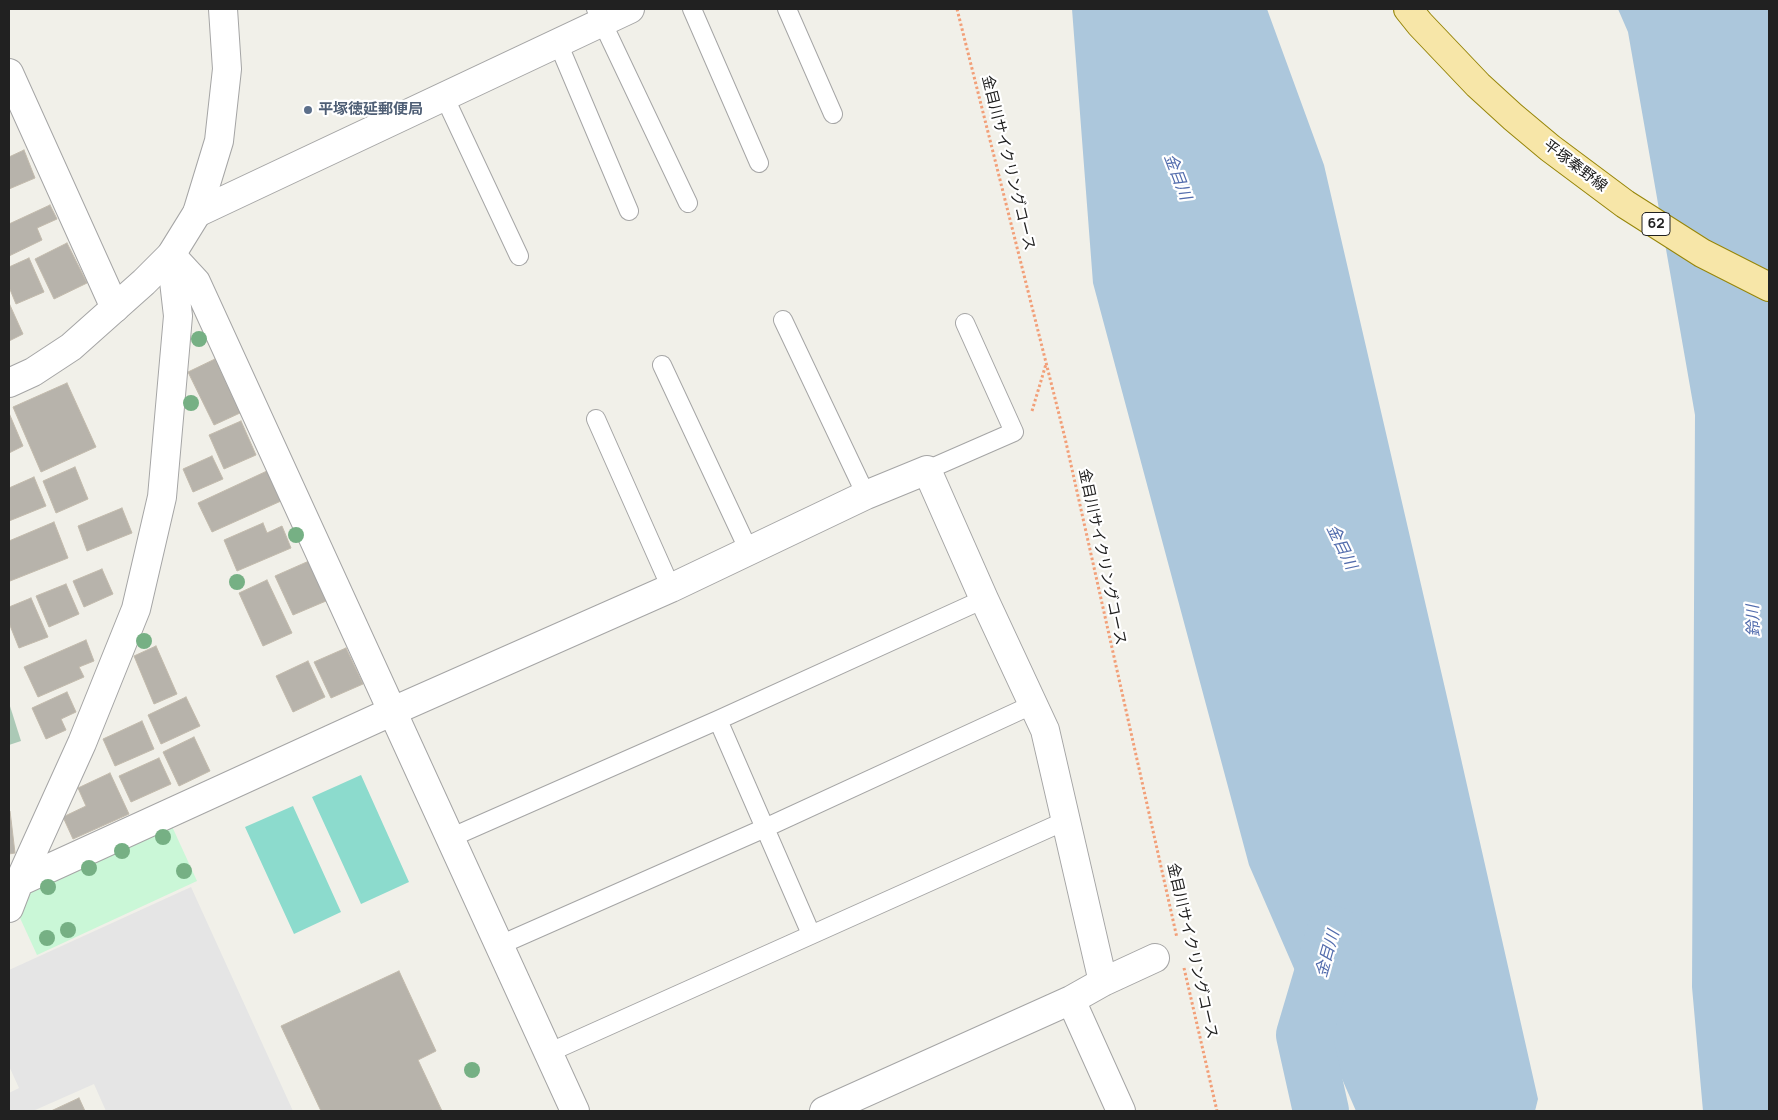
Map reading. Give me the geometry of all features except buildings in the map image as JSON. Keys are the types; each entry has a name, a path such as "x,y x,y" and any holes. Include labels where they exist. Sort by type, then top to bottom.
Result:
{"main road":[{"name":"平塚秦野線","path":"1408,9 1478,84 1550,148 1625,204 1702,253 1769,288"}],"street":[{"path":"9,384 33,372 71,347 144,282 171,255 197,213 219,141 227,69 224,9"},
{"path":"197,213 558,42 599,15 630,9"},
{"path":"9,73 115,308"},
{"path":"171,255 196,282 575,1111"},
{"path":"9,908 14,882 82,743 136,609 162,497 178,316 171,255"},
{"path":"14,882 392,711 671,588 866,495 927,470 1045,730 1103,982"},
{"path":"824,1111 1071,1000 1103,982 1155,958"},
{"path":"1071,1000 1121,1111"}],"lane":[{"path":"692,9 759,163"},
{"path":"787,9 833,114"},
{"path":"599,15 688,202"},
{"path":"558,42 629,211"},
{"path":"444,96 519,256"},
{"path":"784,320 866,495"},
{"path":"927,470 1014,432 965,322"},
{"path":"662,365 749,551"},
{"path":"596,419 671,588"},
{"path":"450,838 718,720 984,599"},
{"path":"500,945 765,828 1034,704"},
{"path":"718,720 812,934"},
{"path":"548,1053 1065,821"}],"path":[{"name":"金目川サイクリングコース","path":"957,9 1047,363 1179,944"},
{"path":"1014,432 1031,414 1047,363"},
{"name":"金目川サイクリングコース","path":"1183,963 1218,1111"}],"green space":[{"path":"9,703 21,741 9,745"},
{"path":"170,822 197,881 37,955 20,918 34,885"}],"shaded area":[{"path":"361,775 409,882 361,904 312,797"},
{"path":"293,806 341,912 294,934 245,827"},
{"path":"191,887 293,1111 106,1111 94,1084 33,1111 9,1111 9,1093 19,1088 9,1066 9,970"}],"water":[{"path":"1072,9 1267,9 1324,165 1538,1099 1535,1111 1356,1111 1249,865 1093,283"},
{"name":"鈴川","path":"1618,9 1769,9 1769,1111 1703,1111 1692,987 1695,415 1628,32"}],"waterway":[{"name":"金目川","path":"1321,1111 1304,1035 1334,934"}],"place":[{"name":"平塚徳延郵便局","path":"308,110"}]}
